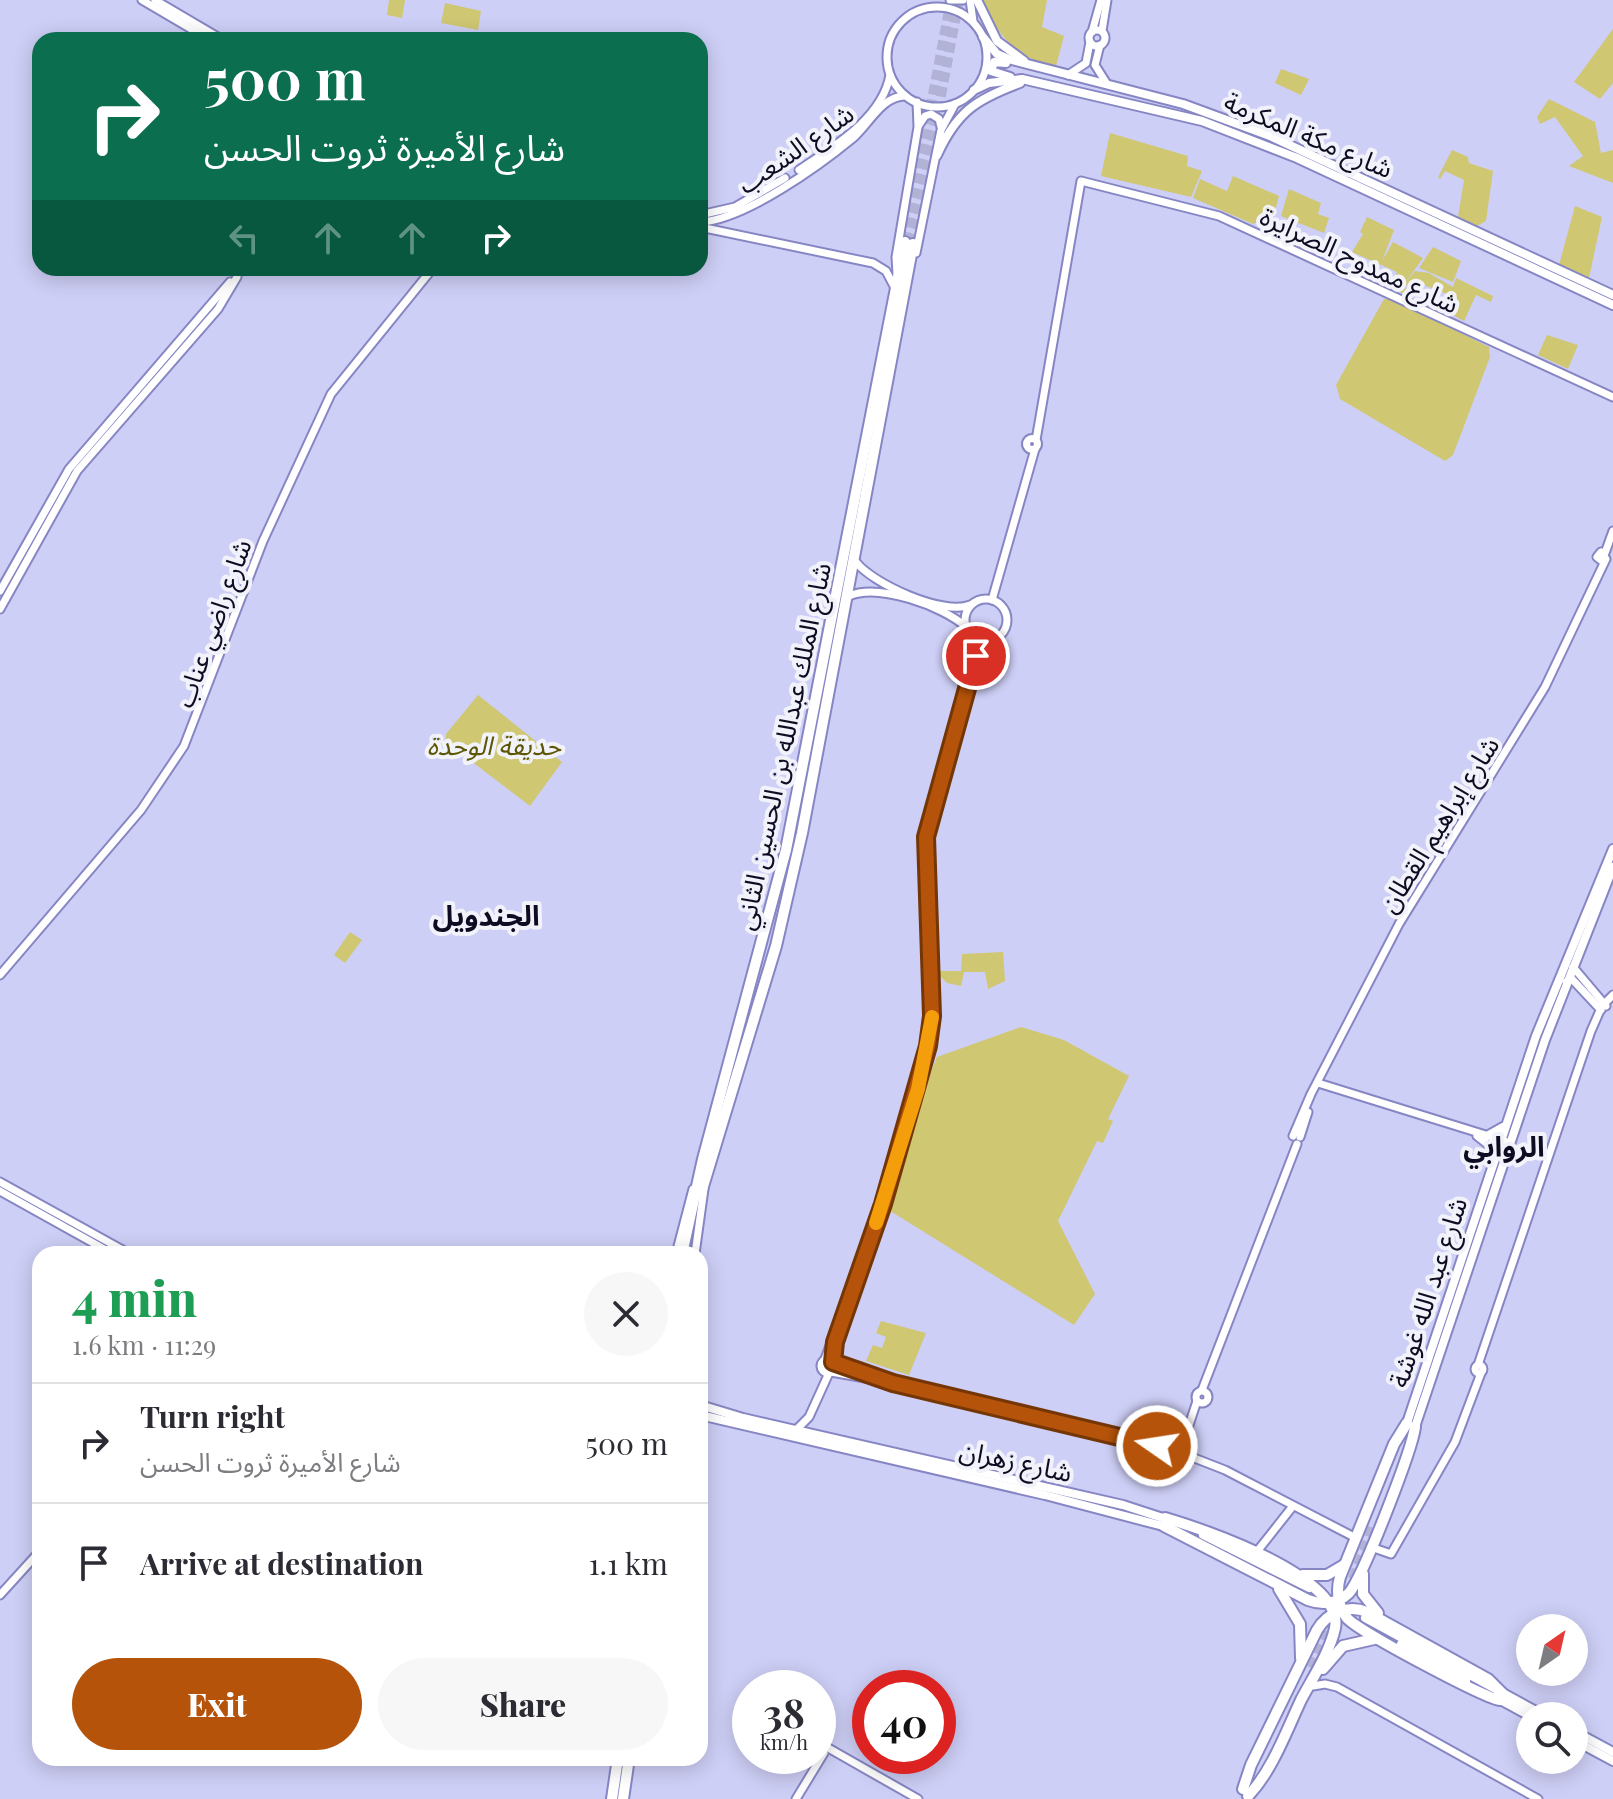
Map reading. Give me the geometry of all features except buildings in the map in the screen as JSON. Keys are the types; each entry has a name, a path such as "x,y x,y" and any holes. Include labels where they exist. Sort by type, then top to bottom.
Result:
{"highway":[{"name":"شارع الملك عبدالله بن الحسين الثاني","path":"700,1184 776,946 856,562 909,243"},
{"name":"شارع الملك عبدالله بن الحسين الثاني","path":"682,1246 786,850 895,288 902,277"},
{"name":"شارع الملك عبدالله بن الحسين الثاني","path":"689,1246 692,1215"},
{"name":"شارع عبد الله غوشة","path":"1371,1525 1411,1425"},
{"path":"1244,1796 1268,1766 1335,1628 1338,1586 1345,1564 1394,1444 1411,1425"},
{"path":"1244,1796 1251,1765 1306,1667 1320,1626 1349,1593 1364,1565 1411,1425"},
{"path":"1165,1522 1255,1554 1299,1575 1318,1588 1353,1624 1377,1639 1502,1697"},
{"path":"1165,1522 1312,1602 1360,1609 1391,1625 1488,1679 1502,1697"},
{"path":"1299,1575 1327,1575 1345,1564"},
{"path":"1364,1565 1363,1594 1391,1625"},
{"path":"1272,1581 1287,1598 1300,1624 1306,1667"},
{"path":"1301,1700 1338,1649 1358,1640 1377,1639"},
{"path":"612,1799 617,1766"},
{"path":"623,1799 628,1766"}],"main road":[{"path":"977,0 997,41 1032,66"},
{"name":"شارع مكة المكرمة","path":"983,37 1002,57 1183,104 1270,136 1613,295"},
{"path":"1025,79 996,75 991,71 992,65 1000,61 1050,71"},
{"path":"937,155 956,122 977,100 1025,79"},
{"name":"شارع مكة المكرمة","path":"974,90 989,83 1025,79 1179,114 1239,135 1613,305"},
{"name":"شارع عبد الله غوشة","path":"1411,1425 1500,1140 1536,1036 1613,849"},
{"name":"شارع عبد الله غوشة","path":"1411,1425 1566,982 1613,867"},
{"path":"1487,1136 1497,1133 1506,1123"},
{"path":"708,1402 743,1418"},
{"name":"شارع زهران","path":"708,1407 1165,1522 1310,1591"},
{"name":"شارع زهران","path":"708,1417 1165,1522"},
{"path":"708,1422 720,1420"},
{"path":"1364,1620 1516,1706"},
{"path":"1502,1697 1516,1703"},
{"path":"1588,1739 1613,1752"},
{"path":"1588,1748 1613,1761"}],"street":[{"path":"142,0 196,32"},
{"path":"155,0 209,32"},
{"path":"932,7 939,0"},
{"path":"950,0 963,0"},
{"path":"941,130 961,101 974,90 986,65 983,37 974,23 970,0"},
{"path":"1068,75 1086,63 1101,0"},
{"path":"1107,0 1102,31 1105,40 1100,45 1095,65 1107,84"},
{"path":"961,101 939,106 917,102 906,96 890,74 887,49 896,28 910,14 932,7 955,10 974,23"},
{"path":"1092,32 1102,31"},
{"path":"1090,42 1100,45"},
{"name":"شارع الشعب","path":"708,213 735,207 828,150 873,110 885,93 890,74"},
{"name":"شارع الشعب","path":"708,222 727,217 788,182 853,138 890,99 906,96"},
{"path":"902,277 896,257 918,127 917,102"},
{"path":"902,277 937,155 941,130 939,119 931,114 925,116 918,127"},
{"name":"شارع ممدوح الصرايرة","path":"992,600 1027,468 1081,181 1219,216 1613,397"},
{"name":"شارع الشعب","path":"708,226 873,263 886,271 895,288"},
{"path":"0,591 48,512 84,463 218,309 234,276"},
{"name":"شارع راضي عناب","path":"0,975 147,802 184,746 263,541 331,394 427,276"},
{"path":"0,609 48,512"},
{"name":"شارع إبراهيم القطان","path":"1182,1454 1200,1402 1196,1394 1204,1391 1210,1376 1318,1082 1399,924 1545,687 1605,559 1612,533"},
{"path":"856,562 870,577 887,587 958,608 992,600 1004,610 1006,625 996,638 979,640"},
{"path":"849,596 866,591 883,593 948,612 979,640"},
{"path":"966,627 966,615 972,604"},
{"path":"797,1429 809,1417 829,1366 883,1204 928,1046 932,1016 926,837 979,640"},
{"path":"1573,966 1606,1007"},
{"path":"1566,982 1571,978 1606,1007"},
{"path":"1371,1547 1391,1554 1455,1442 1587,1047 1613,995"},
{"path":"1318,1082 1475,1135 1511,1143"},
{"path":"1475,1135 1491,1147 1495,1157"},
{"path":"0,1182 116,1246"},
{"path":"680,1246 686,1204 700,1184"},
{"path":"696,1246 704,1199 700,1184"},
{"path":"0,1191 99,1246"},
{"path":"829,1366 1182,1454 1211,1464 1356,1538"},
{"path":"809,1417 817,1434"},
{"path":"1255,1554 1293,1506"},
{"path":"0,1595 32,1560"},
{"path":"1313,1686 1328,1684 1538,1799"},
{"path":"836,1758 918,1799"},
{"path":"836,1759 910,1799"},
{"path":"793,1799 808,1774"}],"green space":[{"path":"389,0 405,0 402,18 387,15"},
{"path":"983,0 1047,0 1042,27 1064,36 1056,66 1031,59 1010,44 994,24"},
{"path":"445,3 481,11 478,30 441,23"},
{"path":"1613,29 1613,83 1600,99 1574,82"},
{"path":"1281,69 1309,79 1301,95 1275,83"},
{"path":"1549,99 1595,122 1601,153 1613,150 1613,183 1569,166 1583,156 1555,117 1540,124 1537,117"},
{"path":"1110,133 1188,156 1187,166 1202,171 1191,197 1101,176"},
{"path":"1452,150 1468,157 1469,163 1493,171 1486,221 1477,226 1458,217 1464,180 1445,171 1440,179 1438,177"},
{"path":"1233,176 1279,196 1274,215 1253,224 1193,198 1200,179 1227,191"},
{"path":"1289,189 1321,203 1318,214 1329,218 1324,233 1281,216"},
{"path":"1575,206 1602,217 1589,278 1559,265"},
{"path":"1367,217 1394,230 1382,261 1393,242 1423,258 1405,283 1415,271 1429,273 1453,287 1456,278 1493,296 1491,302 1476,295 1464,321 1447,312 1450,295 1416,282 1411,292 1406,285 1405,294 1390,288 1397,272 1352,252 1363,234 1360,232"},
{"path":"1433,247 1461,261 1453,282 1419,268"},
{"path":"1384,299 1393,299 1489,347 1490,357 1453,455 1445,461 1340,399 1336,385"},
{"path":"1547,335 1578,345 1568,369 1538,355"},
{"name":"حديقة الوحدة","path":"478,695 562,762 530,806 446,742 446,734"},
{"path":"350,932 362,940 345,963 334,955"},
{"path":"1003,952 1005,981 988,989 985,972 964,972 961,986 947,983 935,971 961,971 962,954"},
{"path":"1021,1027 1064,1040 1129,1076 1108,1119 1113,1121 1103,1143 1097,1141 1058,1221 1095,1294 1074,1325 887,1209 918,1105 937,1057"},
{"path":"881,1321 926,1333 909,1375 866,1361 873,1345 882,1348 886,1337 876,1333"}],"tunnel":[{"path":"905,242 951,0"},
{"path":"913,244 959,0"},
{"path":"1353,1579 1374,1525"},
{"path":"1348,1615 1362,1622"},
{"path":"1312,1668 1333,1623"}],"slow traffic":[{"path":"876,1223 918,1089 932,1017"}],"district":[{"name":"الجندويل","path":"486,914"},
{"name":"الروابي","path":"1504,1145"}],"route":[{"path":"976,656 930,817 925,845 932,1016 928,1046 883,1204 835,1342 833,1362 893,1383 1157,1446"}]}
